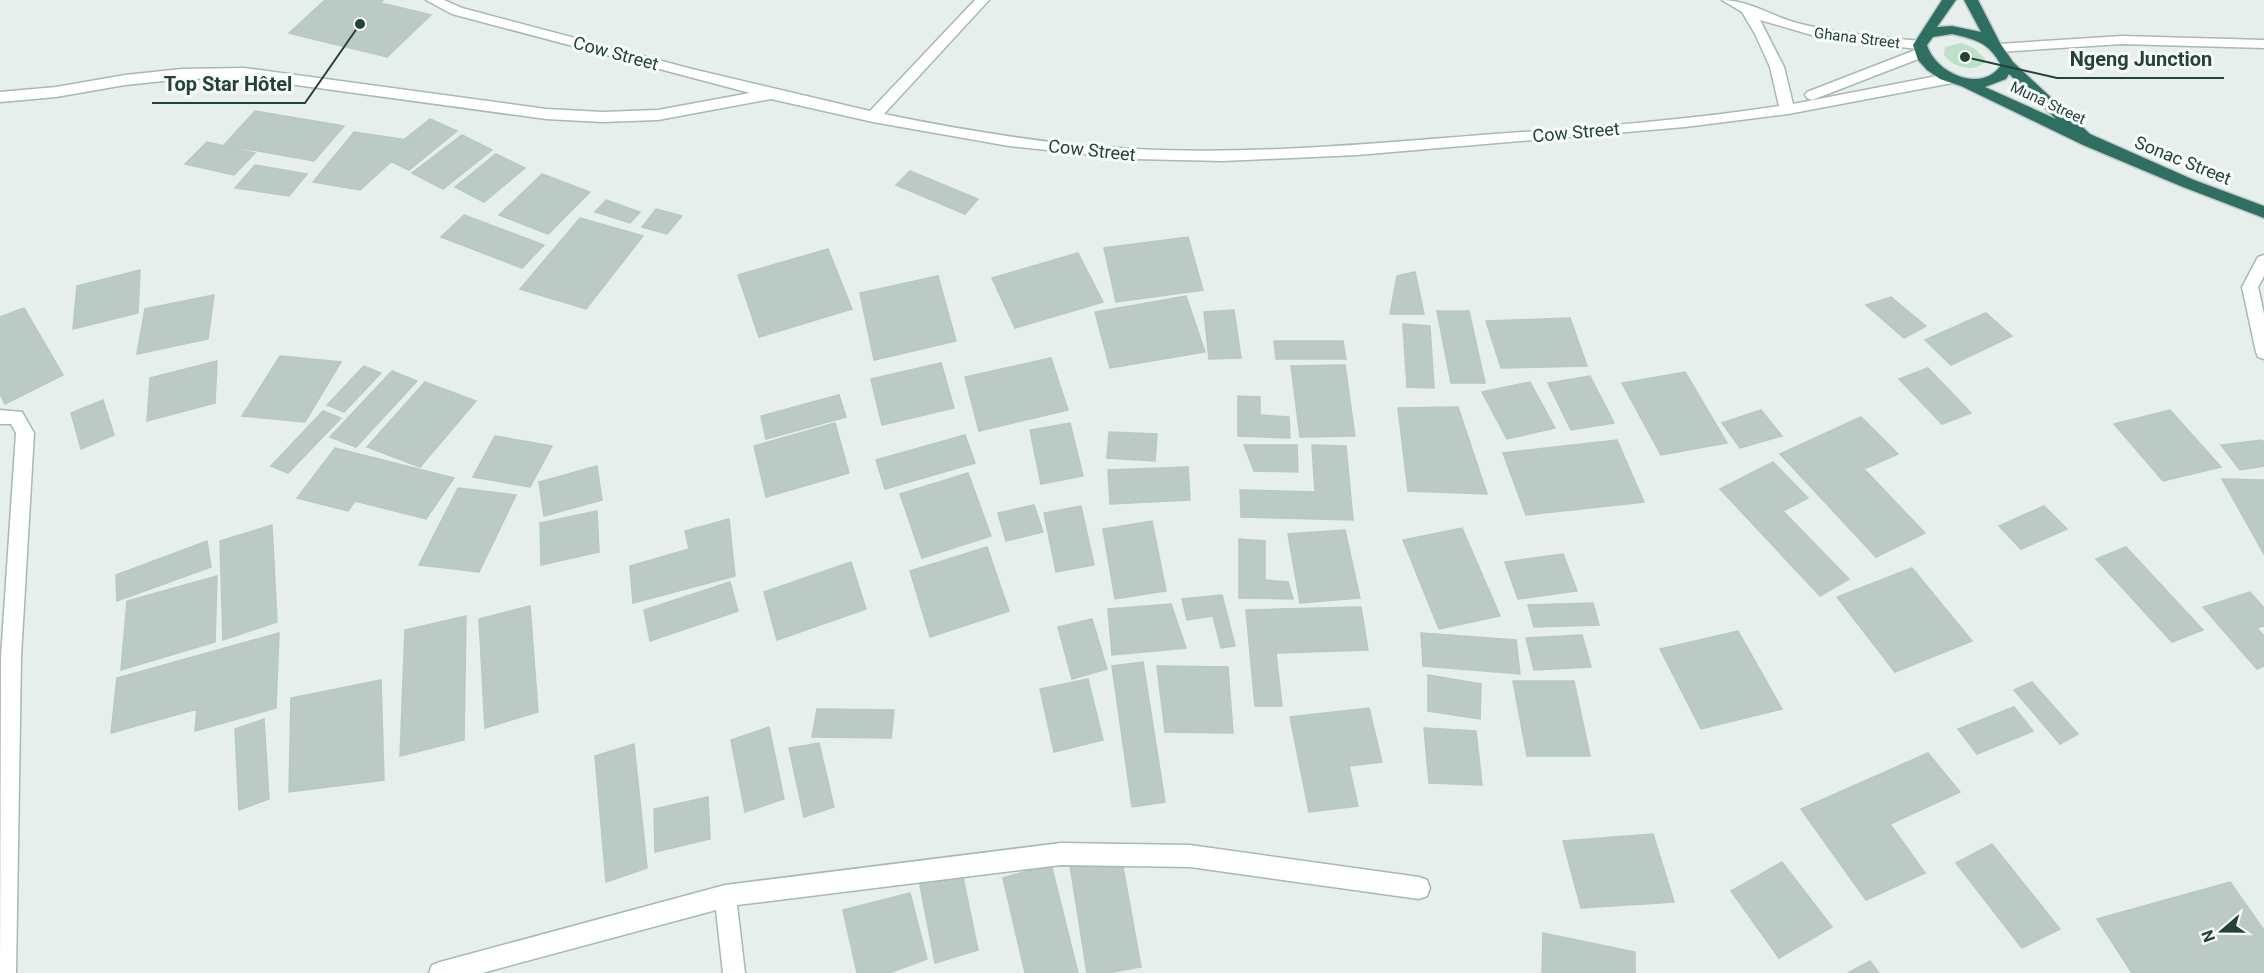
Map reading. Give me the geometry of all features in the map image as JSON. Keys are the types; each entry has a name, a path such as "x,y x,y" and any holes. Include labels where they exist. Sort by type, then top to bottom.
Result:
{"highway":[{"path":"1921,46 1949,0"},
{"name":"Muna Street","path":"1971,0 2008,65 2088,141"},
{"path":"1921,46 1928,34 1952,30 1982,37 1996,46"},
{"name":"Muna Street","path":"1921,46 1932,67 1955,80 2088,141"},
{"path":"1955,80 1980,83 1999,80 2006,73 2008,65"},
{"name":"Sonac Street","path":"2088,141 2209,193 2264,212"}],"street":[{"name":"Cow Street","path":"433,0 457,11 772,94 873,117 957,133 1064,148 1171,157 1316,154 1573,133 1766,112 1955,80"},
{"path":"873,117 982,0"},
{"name":"Ghana Street","path":"1729,0 1748,11 1801,30 1829,36 1921,46"},
{"path":"1748,11 1773,54 1782,79 1786,105"},
{"path":"1996,46 2122,40 2264,44"},
{"name":"Cow Street","path":"1766,112 1921,46"},
{"path":"0,96 56,92 125,80 182,74 244,73 546,114 602,117 658,115 772,94"},
{"path":"2264,261 2250,287 2264,352"},
{"path":"0,417 16,417 25,432 11,657 4,973"},
{"path":"440,973 725,896 1061,854 1190,856 1419,888"},
{"path":"725,896 734,973"}],"green space":[{"path":"1961,43 1974,48 1985,59 1984,63 1968,68 1952,63 1944,55 1945,47"}],"building":[{"path":"325,0 383,0 381,3 431,15 387,57 289,33"},
{"path":"255,111 344,126 314,161 224,145"},
{"path":"430,119 457,131 409,170 382,157"},
{"path":"354,132 414,141 360,190 313,182"},
{"path":"462,135 492,150 443,189 412,173"},
{"path":"207,142 255,153 234,175 185,164"},
{"path":"496,154 525,168 484,202 455,187"},
{"path":"255,165 307,174 289,196 235,188"},
{"path":"910,171 978,199 965,214 896,185"},
{"path":"542,174 590,192 548,234 499,215"},
{"path":"606,200 640,212 630,223 595,212"},
{"path":"656,209 682,216 667,234 642,227"},
{"path":"464,215 544,245 522,268 441,237"},
{"path":"580,218 643,236 586,309 520,289"},
{"path":"1188,237 1203,290 1116,302 1104,248"},
{"path":"828,249 852,309 759,337 738,275"},
{"path":"1078,253 1103,302 1015,328 992,278"},
{"path":"140,270 138,313 73,329 77,286"},
{"path":"1415,272 1424,314 1390,314 1397,276"},
{"path":"938,276 956,341 874,360 860,293"},
{"path":"214,295 208,339 137,354 145,309"},
{"path":"1186,296 1205,352 1110,368 1095,312"},
{"path":"1891,297 1926,326 1904,338 1866,305"},
{"path":"24,308 63,375 5,404 0,394 0,317"},
{"path":"1234,310 1241,358 1209,359 1204,312"},
{"path":"1437,311 1469,311 1485,383 1451,383"},
{"path":"1986,313 2012,336 1951,365 1925,340"},
{"path":"1570,318 1587,366 1501,368 1486,321"},
{"path":"1403,324 1430,326 1434,388 1407,387"},
{"path":"1274,341 1343,341 1346,359 1276,359"},
{"path":"280,356 341,362 305,422 242,416"},
{"path":"1051,358 1068,410 979,431 965,377"},
{"path":"217,361 215,403 147,421 150,378"},
{"path":"941,363 954,408 882,425 871,379"},
{"path":"1345,365 1355,436 1300,437 1291,366"},
{"path":"364,366 381,373 344,412 327,405"},
{"path":"1928,368 1971,413 1942,424 1899,379"},
{"path":"392,371 417,381 356,447 330,437"},
{"path":"1685,372 1727,443 1661,455 1622,383"},
{"path":"1590,376 1614,423 1571,430 1548,383"},
{"path":"425,382 476,401 420,467 367,447"},
{"path":"1530,382 1555,428 1507,439 1482,392"},
{"path":"839,395 846,417 766,439 761,416"},
{"path":"1238,396 1260,397 1260,415 1289,417 1290,438 1238,436"},
{"path":"103,400 114,435 81,449 71,413"},
{"path":"1458,407 1487,494 1408,491 1398,408"},
{"path":"1761,410 1782,436 1740,448 1722,423"},
{"path":"2170,410 2221,467 2163,481 2114,424"},
{"path":"323,411 341,418 288,473 271,466"},
{"path":"1861,417 1898,454 1864,469 1925,533 1876,557 1780,454"},
{"path":"835,423 849,473 766,497 754,446"},
{"path":"1070,423 1083,476 1041,484 1030,430"},
{"path":"1109,432 1157,434 1155,461 1107,458"},
{"path":"965,435 975,463 885,489 876,460"},
{"path":"495,436 552,446 530,487 473,477"},
{"path":"1617,440 1644,502 1526,515 1503,453"},
{"path":"2262,440 2264,442 2264,466 2240,470 2221,445"},
{"path":"1244,445 1297,445 1298,472 1254,471"},
{"path":"1312,445 1346,446 1353,520 1241,517 1240,490 1315,492"},
{"path":"335,448 454,478 426,519 355,501 348,511 297,498"},
{"path":"1773,462 1808,498 1783,511 1849,579 1820,596 1720,489"},
{"path":"597,466 602,500 544,516 539,482"},
{"path":"1188,467 1190,500 1110,504 1108,470"},
{"path":"968,473 991,536 922,558 900,494"},
{"path":"2222,479 2264,480 2264,554"},
{"path":"458,488 516,495 479,572 419,565"},
{"path":"1034,505 1043,532 1006,541 998,513"},
{"path":"1081,506 1094,565 1056,572 1044,513"},
{"path":"2044,506 2067,529 2021,549 1999,526"},
{"path":"597,511 599,552 541,565 540,523"},
{"path":"729,519 735,576 633,603 630,566 689,549 685,531"},
{"path":"1152,521 1166,591 1115,599 1103,529"},
{"path":"272,525 277,622 223,640 220,541"},
{"path":"1462,528 1500,616 1439,629 1403,540"},
{"path":"1345,530 1360,598 1300,603 1288,534"},
{"path":"1239,539 1265,541 1265,580 1288,582 1293,599 1239,598"},
{"path":"207,541 211,567 117,601 116,575"},
{"path":"987,547 1009,611 930,637 910,571"},
{"path":"2126,547 2203,630 2172,642 2096,559"},
{"path":"1563,554 1577,591 1518,599 1505,562"},
{"path":"851,562 866,609 777,640 764,592"},
{"path":"1912,568 1972,641 1895,672 1837,597"},
{"path":"217,576 215,642 121,670 127,601"},
{"path":"730,582 738,611 650,641 644,610"},
{"path":"2250,592 2264,608 2264,626 2257,628 2264,636 2264,666 2257,669 2203,607"},
{"path":"1222,595 1235,646 1221,648 1213,616 1187,620 1182,599"},
{"path":"1593,603 1599,625 1534,627 1528,605"},
{"path":"1171,604 1186,648 1112,655 1108,609"},
{"path":"530,606 538,712 485,728 479,619"},
{"path":"1361,607 1368,650 1276,653 1282,706 1255,706 1246,610"},
{"path":"466,616 464,740 400,756 405,630"},
{"path":"1092,619 1107,669 1072,679 1058,627"},
{"path":"1738,631 1782,709 1701,729 1660,649"},
{"path":"279,633 276,708 195,731 197,709 111,733 117,678"},
{"path":"1421,633 1516,640 1520,674 1423,666"},
{"path":"1582,635 1591,667 1534,670 1526,638"},
{"path":"1143,662 1165,802 1132,807 1112,666"},
{"path":"1157,666 1228,667 1233,733 1165,732"},
{"path":"1428,675 1481,684 1480,719 1428,711"},
{"path":"1088,679 1103,740 1054,752 1040,689"},
{"path":"381,680 384,780 289,792 291,698"},
{"path":"1513,681 1574,681 1590,756 1527,756"},
{"path":"2032,682 2078,734 2060,744 2014,690"},
{"path":"2014,707 2033,731 1977,754 1958,729"},
{"path":"1369,708 1382,762 1349,766 1358,806 1309,812 1290,717"},
{"path":"817,709 894,710 891,738 812,737"},
{"path":"264,719 269,799 239,810 235,729"},
{"path":"769,727 784,799 745,812 731,740"},
{"path":"1424,728 1476,731 1482,785 1429,783"},
{"path":"819,743 834,807 804,817 789,748"},
{"path":"634,744 647,868 606,882 595,756"},
{"path":"1928,753 1960,792 1890,824 1925,873 1866,900 1801,809"},
{"path":"708,797 710,839 655,852 654,809"},
{"path":"1653,834 1674,902 1581,908 1563,841"},
{"path":"1992,844 2060,929 2022,948 1956,863"},
{"path":"1121,856 1141,967 1107,973 1087,973 1070,865"},
{"path":"1782,862 1832,927 1779,958 1731,891"},
{"path":"1051,864 1078,973 1025,973 1003,878"},
{"path":"961,868 978,950 935,963 919,880"},
{"path":"2230,882 2264,930 2264,973 2132,973 2097,919"},
{"path":"910,893 927,959 889,973 857,973 843,910"},
{"path":"1543,933 1635,952 1635,973 1542,973"},
{"path":"1870,961 1879,973 1848,973"}],"place":[{"name":"Top Star Hôtel","path":"360,24"},
{"name":"Ngeng Junction","path":"1965,57"}]}
